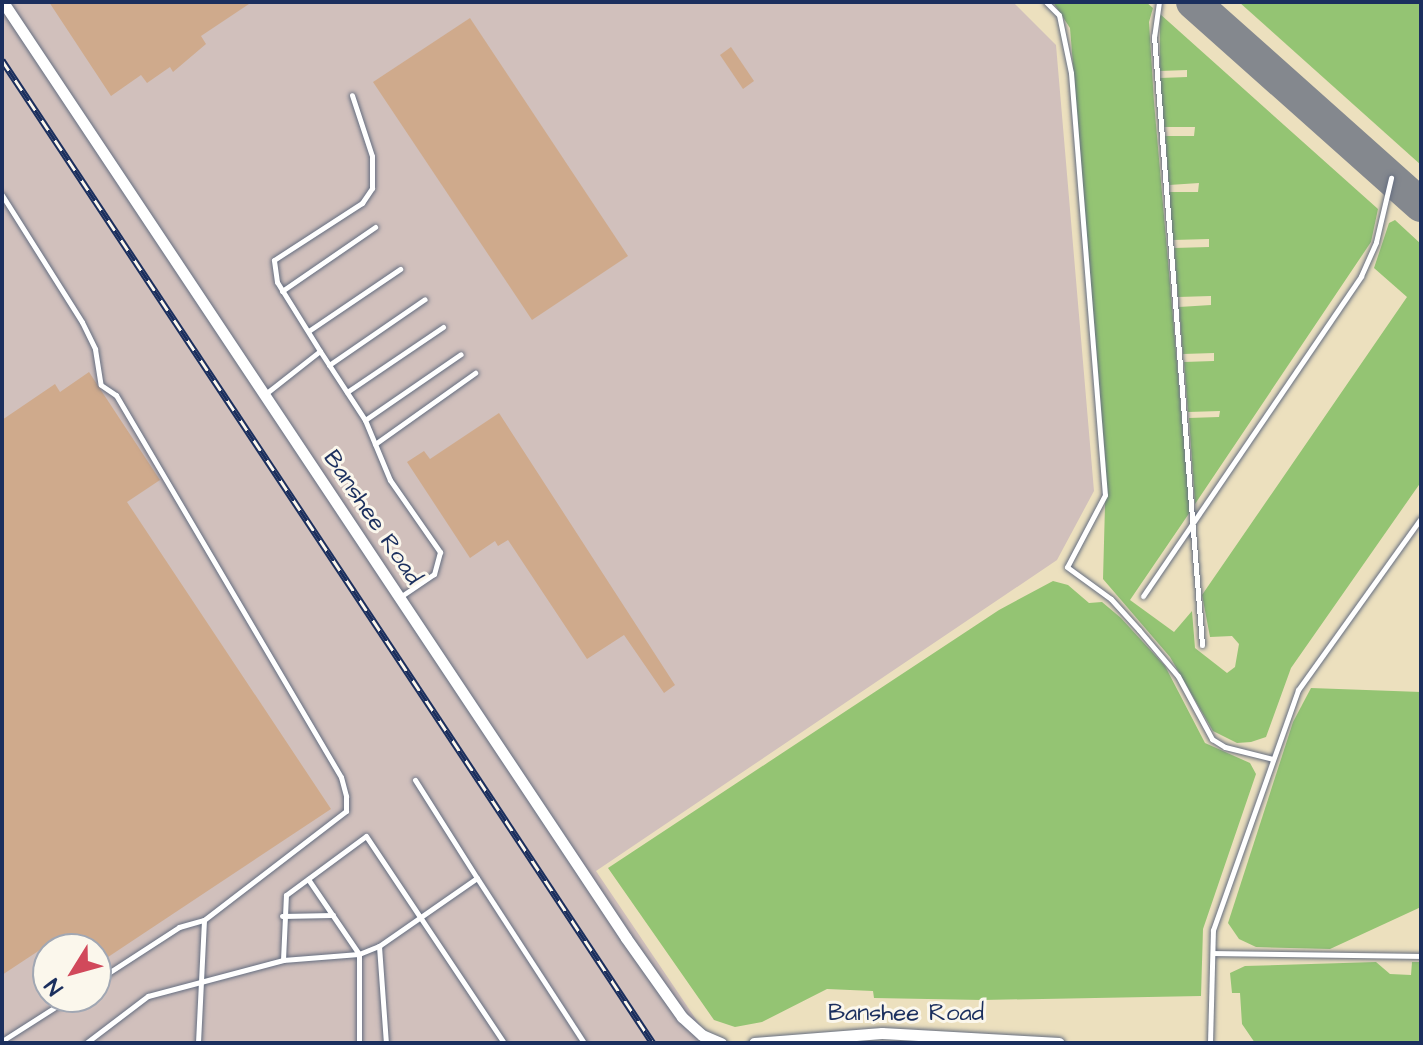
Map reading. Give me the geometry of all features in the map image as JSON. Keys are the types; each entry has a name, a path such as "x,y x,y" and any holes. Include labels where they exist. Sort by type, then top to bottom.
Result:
{"street":[{"name":"Banshee Road","path":"3,2 670,1000 692,1027 721,1043"},
{"name":"Banshee Road","path":"754,1043 882,1033 1059,1043"}],"lane":[{"path":"1046,2 1059,15 1071,73 1105,495 1067,567 1111,599 1178,676 1212,739 1225,747 1273,759"},
{"path":"1159,2 1154,36 1202,645"},
{"path":"352,95 372,156 372,188 362,203 278,254 274,268 282,291 310,330 320,351 365,420 390,480 440,552 434,574 399,598"},
{"path":"1143,596 1361,276 1376,242 1391,178"},
{"path":"2,195 82,322 95,349 101,385 116,395 341,777 346,796 346,811 204,920 179,927 112,971"},
{"path":"282,291 375,227"},
{"path":"310,330 400,269"},
{"path":"329,365 425,299"},
{"path":"347,392 443,327"},
{"path":"264,395 320,351"},
{"path":"365,420 461,354"},
{"path":"375,444 475,373"},
{"path":"1210,1043 1213,930 1298,690 1421,518"},
{"path":"415,780 584,1043"},
{"path":"283,960 282,916 286,895 366,836 504,1043"},
{"path":"86,1043 148,996 199,985 283,960 359,954 379,946 477,878"},
{"path":"308,879 359,954 359,1043"},
{"path":"282,916 334,915"},
{"path":"198,1043 204,920"},
{"path":"379,946 386,1043"},
{"path":"1213,953 1421,956"},
{"path":"2,1041 46,1013"}],"shaded area":[{"path":"2,2 1013,2 1056,45 1094,491 1057,560 596,871 712,1043 2,1043"}],"green space":[{"path":"1053,2 1146,2 1153,8 1149,22 1154,102 1190,512 1130,600 1174,632 1192,611 1195,648 1227,673 1235,667 1239,644 1232,636 1210,637 1202,595 1407,297 1374,268 1389,223 1395,220 1421,244 1421,482 1291,668 1266,737 1251,742 1237,743 1213,731 1170,657 1103,579 1106,469 1070,28"},
{"path":"1239,2 1421,2 1421,165"},
{"path":"1160,14 1378,209 1371,242 1195,504 1189,418 1219,417 1220,411 1188,412 1184,362 1214,361 1214,353 1183,354 1179,307 1211,305 1211,296 1178,297 1174,248 1209,247 1209,239 1173,240 1168,192 1198,192 1199,183 1169,185 1165,136 1194,136 1195,127 1164,127 1160,78 1187,77 1187,70 1160,71"},
{"path":"1053,581 1068,585 1089,603 1102,602 1121,618 1165,666 1205,743 1250,763 1256,774 1203,929 1201,996 982,1000 874,998 873,991 827,989 762,1022 735,1027 714,1020 608,868 999,610"},
{"path":"1311,688 1421,692 1421,907 1330,949 1256,947 1239,939 1228,923 1293,722"},
{"path":"1376,962 1390,974 1411,975 1412,962 1421,962 1421,1043 1255,1043 1242,1024 1240,993 1232,993 1230,973 1245,966"}],"building":[{"path":"49,2 252,2 201,36 206,44 173,72 170,67 147,83 141,75 111,96"},
{"path":"470,18 628,256 532,320 373,82"},
{"path":"731,47 754,81 743,89 720,55"},
{"path":"89,372 160,480 127,502 331,809 112,954 112,933 32,933 32,955 2,975 2,420 55,384 60,392"},
{"path":"499,413 675,685 664,693 624,635 587,659 508,540 498,546 495,541 470,558 407,462 424,451 430,459"}],"taxiway":[{"path":"1193,2 1421,205"}],"railway":[{"path":"2,60 653,1043"}]}
